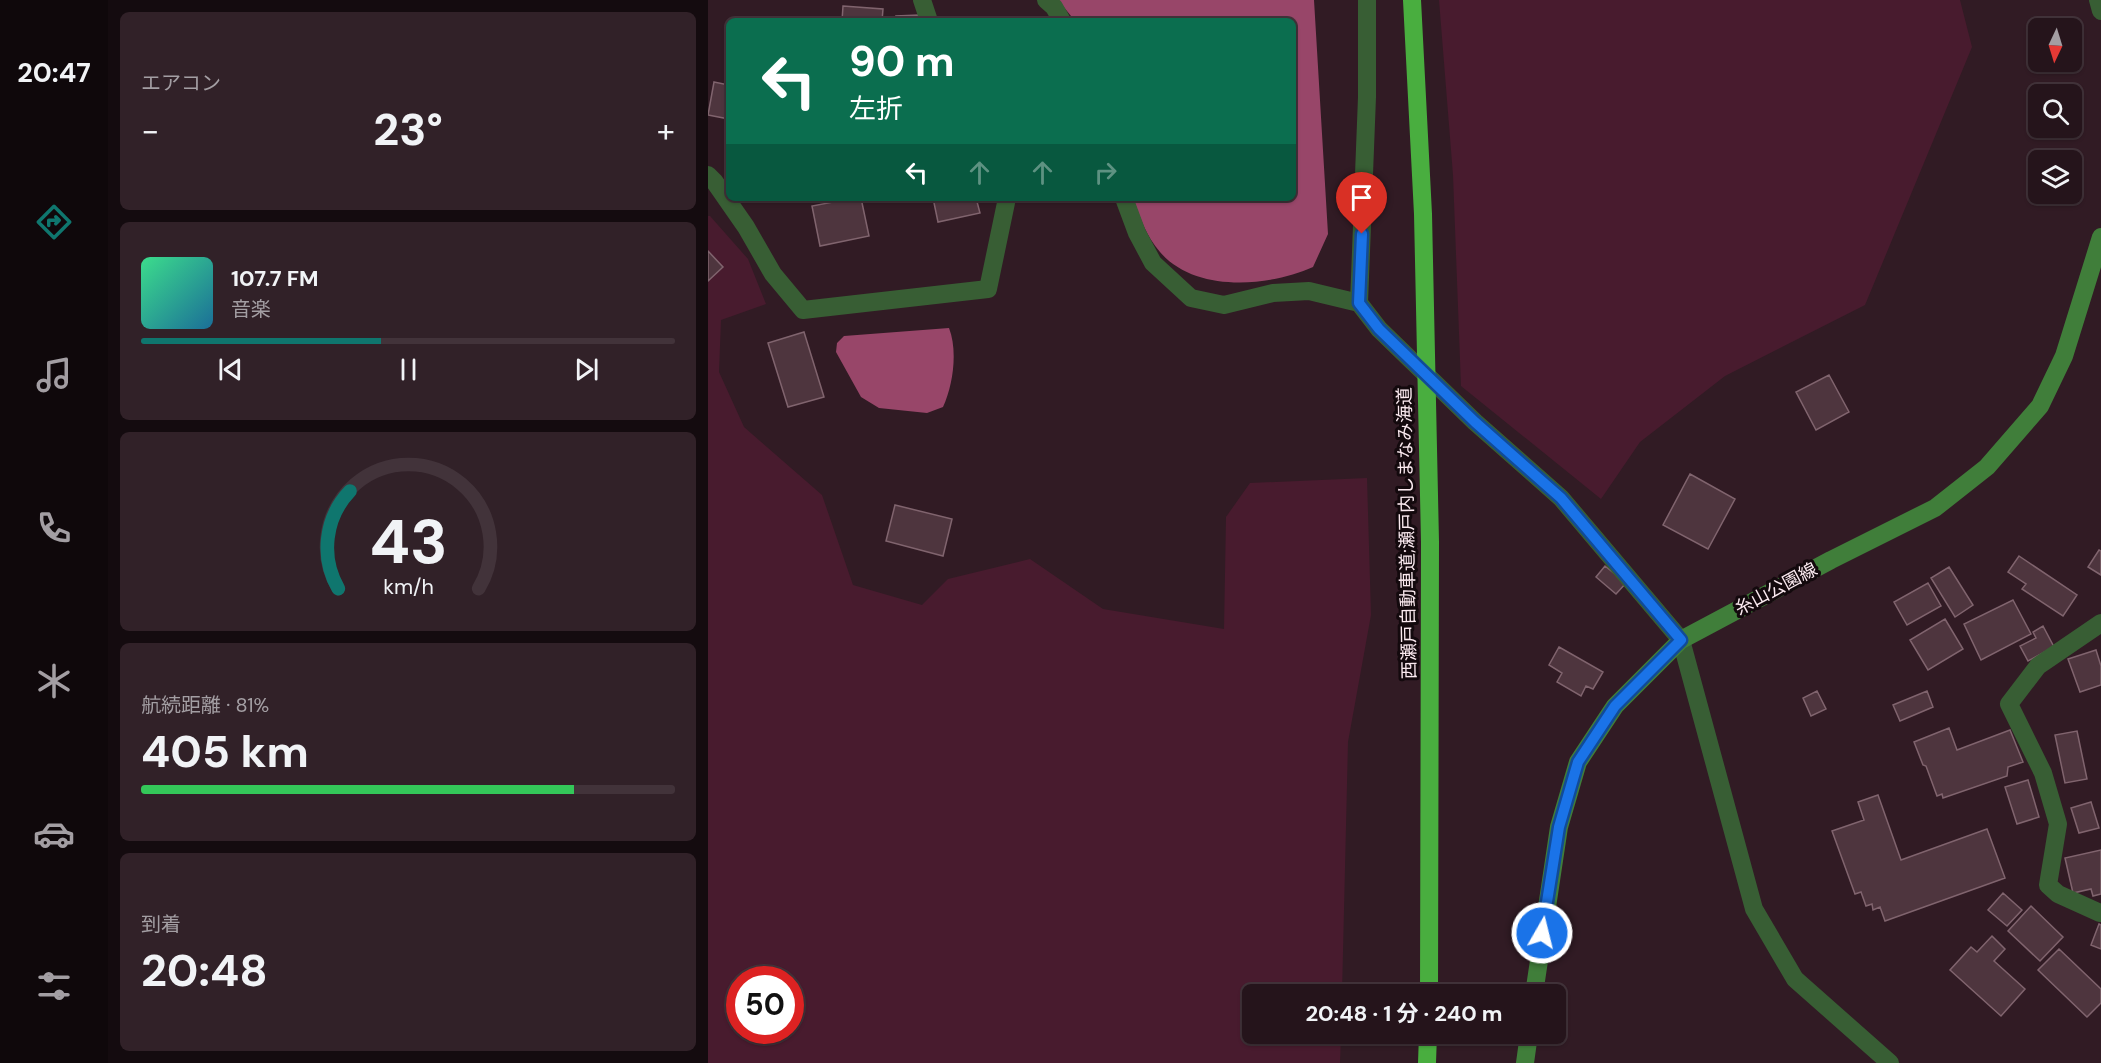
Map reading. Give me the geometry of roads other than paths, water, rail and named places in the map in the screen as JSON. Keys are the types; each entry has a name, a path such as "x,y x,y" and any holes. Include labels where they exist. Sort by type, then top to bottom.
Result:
{"highway":[{"name":"西瀬戸自動車道;瀬戸内しまなみ海道","path":"1412,0 1423,214 1430,542 1429,984"},
{"path":"1427,1063 1428,1044"}],"main road":[{"name":"糸山公園線","path":"1535,984 1559,827 1578,762 1615,706 1681,640 1831,560 1935,508 1986,467 2040,406 2064,356 2101,237"},
{"path":"1525,1063 1528,1044"}],"street":[{"path":"922,0 928,18"},
{"path":"1046,0 1054,7 1060,18"},
{"path":"1359,303 1367,97 1367,0"},
{"path":"2098,0 2101,11"},
{"path":"708,175 726,198"},
{"path":"728,201 746,227 772,274 803,310 988,289 1006,201"},
{"path":"1125,201 1137,233 1153,263 1191,298 1224,305 1273,293 1309,291 1359,303 1379,329 1467,414 1561,498 1681,640 1754,909 1795,979 1890,1063"},
{"path":"2100,913 2058,894 2048,885 2058,824 2043,773 2009,704 2038,666 2101,623"}]}
